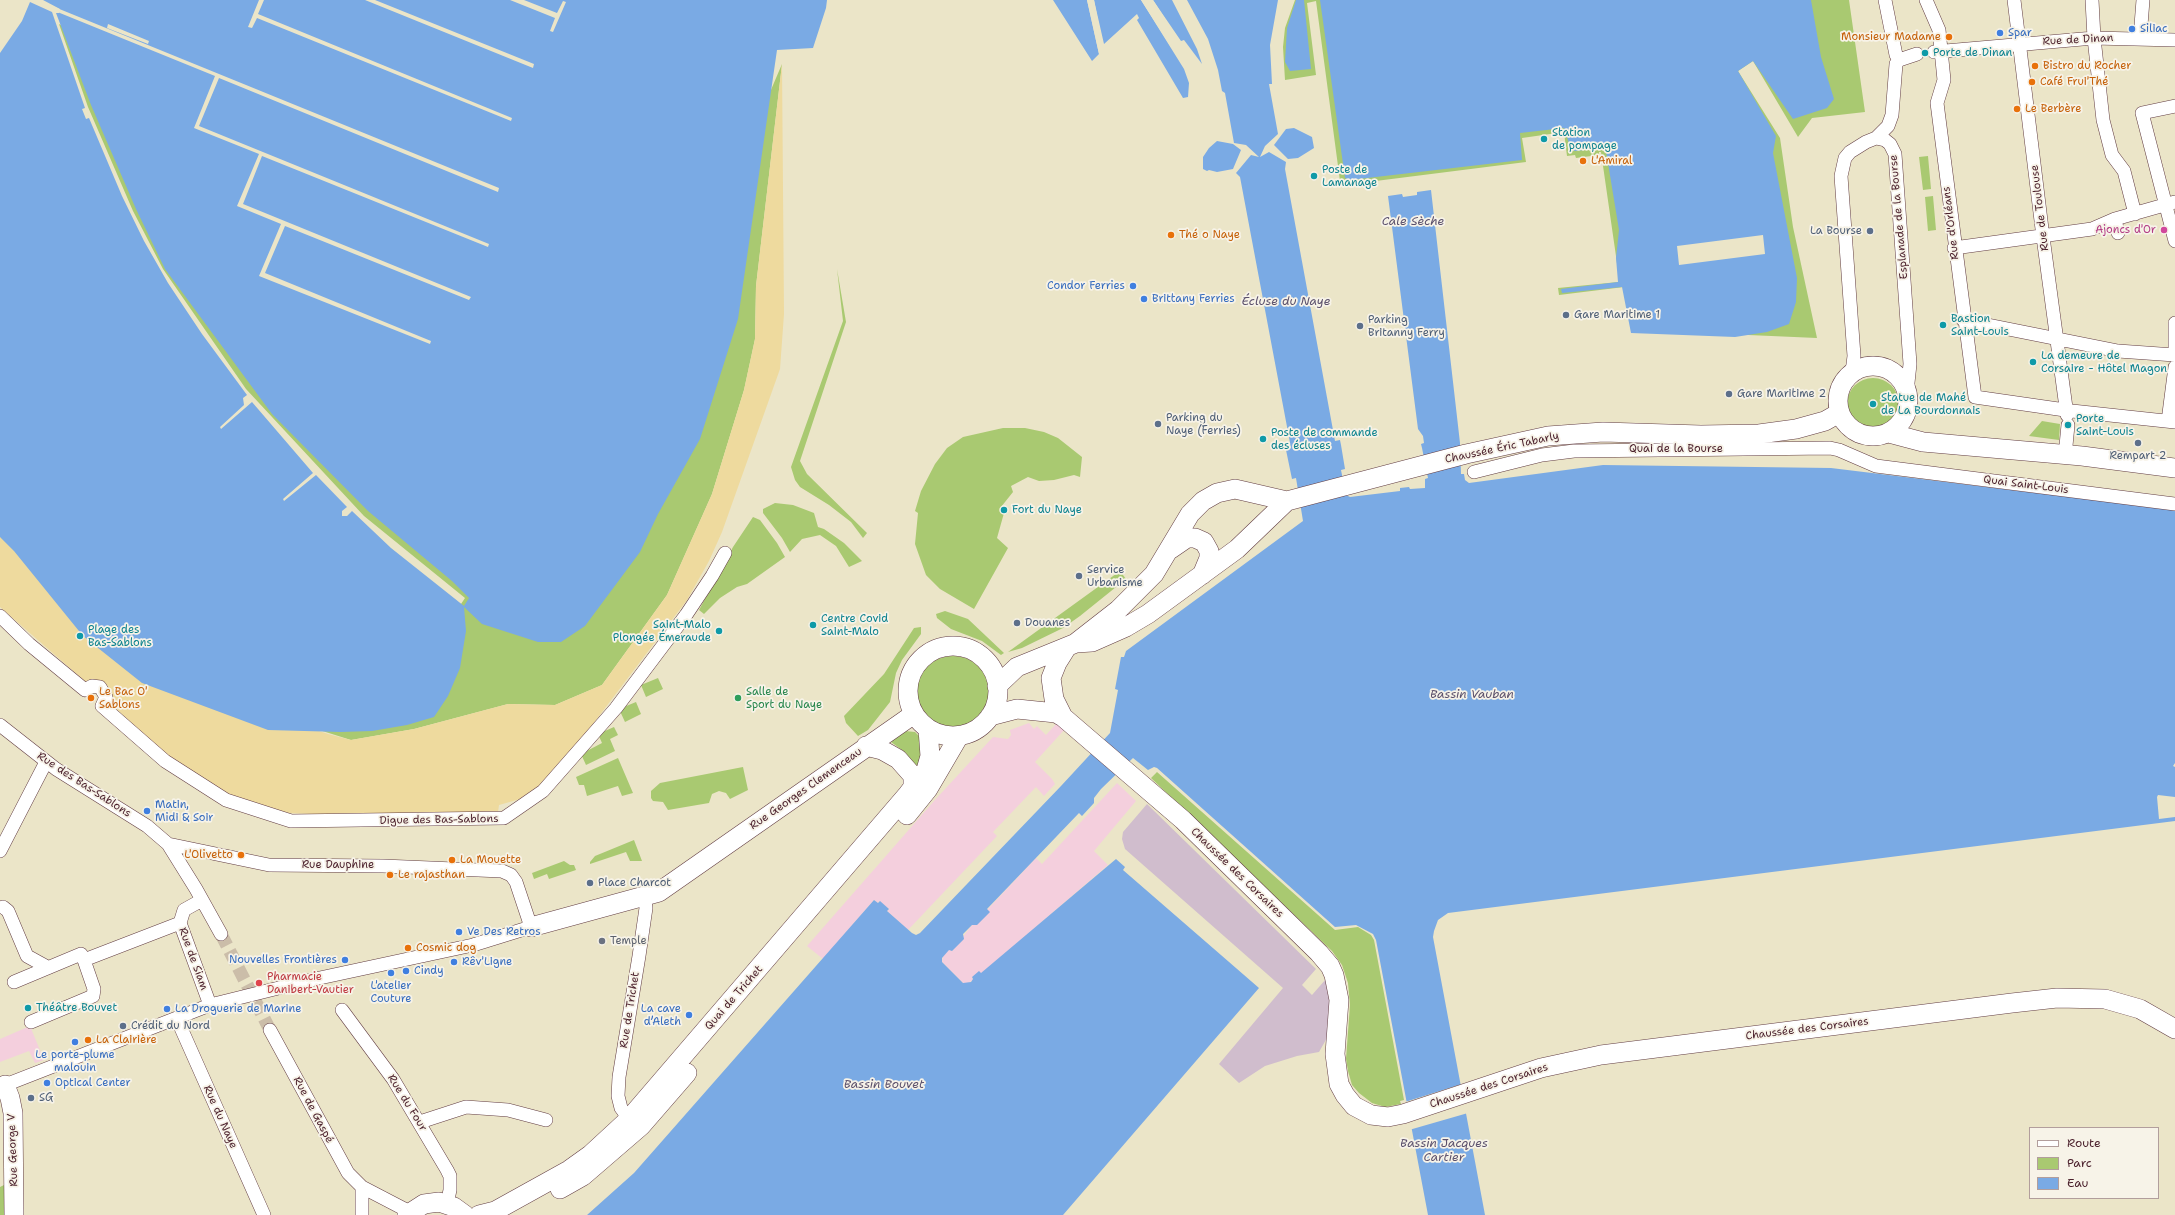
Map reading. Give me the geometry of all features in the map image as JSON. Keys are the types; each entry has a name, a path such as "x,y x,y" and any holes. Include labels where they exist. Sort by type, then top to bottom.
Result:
{"main road":[{"path":"1871,366 1887,369 1900,378 1907,392 1908,400 1906,414 1899,425 1889,433 1878,437 1860,434 1849,428 1839,413 1837,406 1839,391 1845,379 1852,372 1871,366"},
{"name":"Chaussée Éric Tabarly","path":"1071,645 1138,591 1154,574 1170,550 1190,514 1203,501 1217,493 1235,489 1276,503 1518,442 1573,434 1759,434 1796,429 1825,420 1839,413"},
{"path":"1906,414 1916,439"},
{"path":"1889,433 1923,442 2175,468"},
{"name":"Chaussée Éric Tabarly","path":"997,689 1017,667 1071,645 1092,642 1126,627 1202,576 1237,549 1276,503"},
{"name":"Chaussée Éric Tabarly","path":"1170,550 1186,538 1195,538 1204,542 1209,551 1209,558 1202,576"},
{"path":"1066,720 1054,699 1051,678 1057,663 1071,645"},
{"path":"953,646 966,648 978,654 988,663 994,674 997,689 990,716 977,729 959,736 937,734 928,729 914,714 908,701 908,688 911,675 917,663 927,654 940,648 953,646"},
{"name":"Chaussée Éric Tabarly","path":"988,663 1017,667"},
{"path":"997,689 1017,709"},
{"name":"Chaussée des Corsaires","path":"990,716 1017,709 1056,713 1066,720 1183,820 1326,961 1334,975 1339,1000 1335,1060 1339,1084 1345,1095 1354,1106 1371,1115 1388,1117 1403,1114 1541,1068 1601,1055 2057,998 2105,999 2125,1003 2140,1009 2175,1029"},
{"name":"Rue Georges Clemenceau","path":"531,927 659,892 866,746 914,714"},
{"name":"Quai de Trichet","path":"479,1215 495,1211 569,1170 590,1155 629,1120 926,770 930,756 928,729"},
{"name":"Quai de Trichet","path":"513,1215 583,1176 641,1126 916,804 943,766 959,736"},
{"path":"866,746 882,750 898,759 913,776 913,787"},
{"name":"Rue George V","path":"3,1086 10,1098 12,1113 14,1215"},
{"path":"409,1214 416,1207 431,1203 447,1204 465,1215"}],"street":[{"path":"1885,0 1896,55 1899,60"},
{"name":"Rue d'Orléans","path":"1926,0 1939,30 1938,51 1944,80 1937,104 1963,320 1975,397 2067,417"},
{"name":"Rue de Toulouse","path":"2014,0 2067,417 2065,456"},
{"path":"2092,0 2101,109 2112,155 2124,171 2135,214"},
{"path":"2140,38 2143,0"},
{"name":"Rue de Dinan","path":"1938,51 2094,38 2175,40"},
{"path":"1852,372 1854,356 1841,176 1845,158 1850,152 1866,142 1876,138 1888,126 1894,105 1896,64 1899,60 1917,54"},
{"path":"2175,106 2142,113 2170,204 2175,240"},
{"name":"Esplanade de la Bourse","path":"1876,138 1885,140 1890,144 1895,154 1910,364 1907,392"},
{"path":"1954,248 2043,237 2092,229 2115,219 2170,204"},
{"path":"2115,219 2118,233"},
{"path":"1963,320 2118,351 2175,355"},
{"path":"2175,323 2175,348"},
{"path":"2067,417 2172,422 2175,367"},
{"name":"Quai de la Bourse","path":"1474,472 1542,455 1610,449 1830,448 1839,450 1876,466"},
{"name":"Quai Saint-Louis","path":"1876,466 2175,504"},
{"name":"Digue des Bas-Sablons","path":"0,616 29,644 85,690 92,686 100,687 106,697 102,706 165,761 226,800 291,821 504,818 543,791 616,708 686,615 712,576 724,553"},
{"name":"Rue des Bas-Sablons","path":"0,725 46,762 147,826 168,844"},
{"path":"0,850 46,762"},
{"path":"168,844 221,934"},
{"name":"Rue Dauphine","path":"168,844 269,865 383,866 502,871 511,875 516,882 531,927"},
{"name":"Rue de Trichet","path":"629,1120 621,1108 618,1096 619,1077 646,908 645,897"},
{"name":"Rue de Siam","path":"202,900 184,910 180,923 210,1005"},
{"path":"3,907 8,911 27,956 47,967"},
{"path":"84,960 180,923"},
{"path":"3,1086 210,1005 307,981 473,945 531,927"},
{"path":"14,982 81,954 84,960 94,989 93,996 31,1022"},
{"name":"Rue du Four","path":"342,1010 393,1079 420,1122 450,1176 450,1190 447,1204"},
{"name":"Rue du Naye","path":"177,1019 264,1215"},
{"name":"Rue de Gaspé","path":"270,1030 341,1164 362,1187 409,1214"},
{"path":"420,1122 457,1108 470,1107 508,1110 546,1120"},
{"path":"362,1187 362,1215"}],"shaded area":[{"path":"1029,723 1034,729 1037,726 1046,735 1057,723 1065,729 1035,762 1055,784 1044,796 1036,787 993,832 997,836 908,930 887,911 889,909 879,901 878,903 874,900 823,959 807,946 934,801 993,737 1008,739 1011,735 1010,730"},
{"path":"1117,783 1136,801 1094,851 1108,865 981,974 972,977 973,980 968,983 963,983 942,962 943,956 949,949 952,951 972,925 989,912 987,910 1036,858 1042,864"},
{"path":"1147,804 1316,969 1302,985 1312,995 1326,979 1331,1003 1327,1038 1319,1052 1297,1056 1265,1066 1239,1083 1219,1064 1283,988 1125,849 1122,839 1123,832"},
{"path":"30,1026 44,1060 35,1063 29,1051 0,1062 0,1039"}],"green space":[{"path":"1295,0 1355,0 1732,65 1753,0 1849,0 1865,112 1812,118 1798,137 1753,61 1738,71 1780,138 1793,227 1817,338 1634,330 1624,287 1559,295 1558,288 1618,282 1619,277 1601,152 1599,152 1599,155 1576,158 1575,155 1567,156 1564,132 1522,138 1526,162 1344,185 1340,181 1316,1 1307,3 1316,75 1285,80 1283,47 1285,28"},
{"path":"59,24 101,46 759,118 782,64 756,286 755,339 744,390 712,494 667,595 602,685 555,705 508,704 414,729 351,740 275,716 461,604 465,598 364,516 246,389 163,269 133,211 88,107"},
{"path":"1928,156 1931,189 1923,190 1919,157"},
{"path":"1933,196 1936,230 1928,231 1925,197"},
{"path":"837,269 846,322 800,461 807,474 867,533 863,538 851,522 829,505 800,487 795,480 791,467 843,321"},
{"path":"1873,378 1887,382 1895,390 1899,404 1895,418 1887,426 1873,430 1859,426 1851,418 1847,404 1851,390 1859,382"},
{"path":"2042,421 2060,424 2059,440 2029,436"},
{"path":"1003,428 1025,428 1044,432 1058,438 1082,457 1080,477 1074,475 1054,480 1039,481 1028,477 1011,486 1013,492 1001,507 1004,513 997,538 1008,548 974,609 940,589 926,575 915,544 918,513 915,511 921,491 935,464 947,448 963,437"},
{"path":"775,503 793,505 814,513 818,527 824,529 844,543 862,561 849,567 836,546 820,535 802,539 790,552 782,538 763,513 763,509"},
{"path":"753,517 760,520 777,543 785,557 747,584 737,587 720,598 704,614 699,610 733,547"},
{"path":"1120,571 1126,579 1080,616 1063,628 1022,648 1008,652"},
{"path":"945,611 968,619 1004,653 1001,655 982,641 951,629 937,618 936,614"},
{"path":"921,627 921,634 902,660 896,673 890,702 868,730 858,736 846,723 844,716 884,674 914,628"},
{"path":"953,656 967,659 979,667 987,679 990,693 987,707 979,719 967,727 953,730 939,727 927,719 919,707 916,693 919,679 927,667 939,659"},
{"path":"658,678 663,689 646,697 641,685"},
{"path":"636,702 641,714 625,722 619,709"},
{"path":"614,727 618,735 610,739 615,751 586,765 581,754 602,743 598,734"},
{"path":"905,731 915,732 919,736 923,749 916,770 906,753 887,739"},
{"path":"618,758 633,793 622,796 618,786 587,796 584,785 579,785 576,777"},
{"path":"743,767 748,790 730,799 726,793 719,791 712,794 709,803 668,810 663,802 653,801 651,798 651,791 660,783"},
{"path":"1157,772 1335,930 1358,927 1371,935 1374,940 1404,1100 1400,1101 1401,1104 1385,1107 1372,1103 1359,1093 1352,1085 1346,1059 1350,1005 1348,983 1342,965 1332,951 1151,778"},
{"path":"634,840 642,861 630,861 626,852 590,864 595,856"},
{"path":"564,861 570,865 574,865 576,870 549,879 547,874 534,879 532,873"},
{"path":"6,1184 5,1215 0,1215 0,1187"}],"sand":[{"name":"Plage des Bas-Sablons","path":"782,64 784,314 780,369 722,532 709,561 687,600 549,782 527,797 499,805 498,812 313,814 289,813 261,807 232,797 169,758 112,705 112,695 108,686 103,683 87,683 0,607 0,503 275,716 328,734 351,740 414,729 508,704 555,705 602,685 667,595 712,494 744,390 755,339 756,286"}],"water":[{"path":"43,0 827,0 826,8 813,48 777,50 738,319 700,439 658,514 640,552 585,626 561,642 538,642 482,624 464,607 466,631 460,668 448,696 434,717 407,725 372,731 341,732 268,730 142,683 83,636 14,551 0,537 0,53 22,21 30,2 52,12 85,108 82,109 86,119 89,118 122,196 144,241 168,283 202,334 247,395 243,398 244,405 220,427 221,429 252,402 313,473 283,499 284,501 316,475 347,507 342,511 342,516 347,516 352,511 391,548 464,606 469,598 452,581 368,511 272,414 165,269 136,209 91,105 56,13 59,13 60,9"},
{"path":"1053,0 1087,0 1099,54 1092,61"},
{"path":"1094,0 1141,0 1184,69 1189,83 1188,97 1183,98 1137,20 1139,18 1137,14 1104,44"},
{"path":"1153,0 1172,0 1197,49 1202,64 1184,40 1181,41"},
{"name":"Bassin Vauban","path":"1187,0 1278,0 1270,45 1272,84 1269,84 1278,134 1265,146 1260,157 1269,152 1286,162 1285,169 1335,441 1340,440 1341,445 1345,469 1341,470 1346,495 1350,497 1400,491 1400,488 1409,487 1410,489 1425,488 1425,479 1428,478 1421,444 1424,443 1423,436 1418,429 1388,196 1402,194 1403,197 1417,195 1417,192 1431,190 1460,443 1461,474 1464,474 1465,480 1469,483 1603,465 1831,468 2175,510 2175,763 2173,766 2175,767 2175,797 2158,795 2157,797 2159,819 2175,817 2175,821 1448,913 1438,920 1433,937 1485,1215 1428,1215 1376,940 1373,934 1356,925 1335,927 1157,768 1154,767 1148,770 1133,758 1101,789 1094,798 1094,803 1082,816 1079,813 987,909 990,912 977,925 972,925 963,934 964,939 952,951 949,950 942,958 942,962 963,983 971,982 973,979 972,977 979,971 981,973 1116,859 1125,867 1123,870 1259,988 1063,1215 587,1215 634,1173 874,900 878,903 880,901 889,909 887,911 912,933 916,935 920,933 1061,786 1110,733 1118,690 1115,689 1121,657 1124,657 1126,651 1303,521 1296,478 1292,479 1286,450 1291,448 1240,177 1236,173 1251,155 1259,157 1246,145 1234,143 1225,93 1222,91 1218,70 1208,39"},
{"path":"1296,0 1304,0 1311,69 1290,71 1285,62 1287,28"},
{"path":"1320,0 1811,0 1821,57 1834,99 1827,108 1793,119 1753,61 1738,71 1776,136 1773,153 1797,278 1796,302 1789,324 1767,332 1735,337 1631,333 1622,287 1562,293 1561,289 1618,282 1616,258 1619,230 1605,145 1593,149 1575,151 1571,149 1564,128 1520,133 1522,160 1350,180 1345,178"},
{"path":"1294,128 1312,137 1314,148 1298,158 1288,159 1274,145 1286,129"},
{"path":"1217,141 1233,144 1241,150 1233,169 1217,172 1203,169 1203,157 1209,148"}],"pier":[{"path":"259,0 264,0 258,14 512,118 511,121 257,18 252,28 248,27"},
{"path":"365,0 375,0 534,64 533,68"},
{"path":"510,0 524,0 557,13 563,1 566,2 553,32 550,31 555,18"},
{"path":"1087,0 1089,0 1100,51 1099,54"},
{"path":"1092,0 1094,0 1103,46 1102,45"},
{"path":"1141,0 1143,0 1172,46 1171,47"},
{"path":"1151,0 1153,0 1180,42 1179,43"},
{"path":"52,6 499,188 498,192 219,78 199,126 489,244 488,247 262,156 243,204 471,297 469,300 285,226 265,273 431,341 430,344 259,276 281,224 237,206 259,154 194,128 215,76 55,11 58,10"},
{"path":"108,24 149,41 148,44 107,28"},
{"path":"1763,235 1765,254 1679,265 1677,246"},
{"path":"1462,1084 1468,1113 1409,1130 1405,1102"}],"tunnel":[{"path":"221,934 270,1030"}],"place":[{"name":"Siliac","path":"2132,29"},
{"name":"Spar","path":"2000,33"},
{"name":"Monsieur Madame","path":"1949,37"},
{"name":"Porte de Dinan","path":"1925,53"},
{"name":"Bistro du Rocher","path":"2035,66"},
{"name":"Café Frui'Thé","path":"2032,82"},
{"name":"Le Berbère","path":"2017,109"},
{"name":"Station de pompage","path":"1544,139"},
{"name":"L'Amiral","path":"1583,161"},
{"name":"Poste de Lamanage","path":"1314,176"},
{"name":"Ajoncs d'Or","path":"2164,230"},
{"name":"La Bourse","path":"1870,231"},
{"name":"Thé o Naye","path":"1171,235"},
{"name":"Condor Ferries","path":"1133,286"},
{"name":"Brittany Ferries","path":"1144,299"},
{"name":"Gare Maritime 1","path":"1566,315"},
{"name":"Bastion Saint-Louis","path":"1943,325"},
{"name":"Parking Britanny Ferry","path":"1360,326"},
{"name":"La demeure de Corsaire - Hôtel Magon","path":"2033,362"},
{"name":"Gare Maritime 2","path":"1729,394"},
{"name":"Statue de Mahé de La Bourdonnais","path":"1873,404"},
{"name":"Parking du Naye (Ferries)","path":"1158,424"},
{"name":"Porte Saint-Louis","path":"2068,425"},
{"name":"Poste de commande des écluses","path":"1263,439"},
{"name":"Rempart 2","path":"2138,443"},
{"name":"Fort du Naye","path":"1004,510"},
{"name":"Service Urbanisme","path":"1079,576"},
{"name":"Douanes","path":"1017,623"},
{"name":"Centre Covid Saint-Malo","path":"813,625"},
{"name":"Saint-Malo Plongée Émeraude","path":"719,631"},
{"name":"Plage des Bas-Sablons","path":"80,636"},
{"name":"Le Bac O' Sablons","path":"91,698"},
{"name":"Salle de Sport du Naye","path":"738,698"},
{"name":"Matin, Midi & Soir","path":"147,811"},
{"name":"L'Olivetto","path":"241,855"},
{"name":"La Mouette","path":"452,860"},
{"name":"Le rajasthan","path":"390,875"},
{"name":"Place Charcot","path":"590,883"},
{"name":"Ve Des Retros","path":"459,932"},
{"name":"Temple","path":"602,941"},
{"name":"Cosmic dog","path":"408,948"},
{"name":"Nouvelles Frontières","path":"345,960"},
{"name":"Rêv'Ligne","path":"454,962"},
{"name":"Cindy","path":"406,971"},
{"name":"L'atelier Couture","path":"391,973"},
{"name":"Pharmacie Danibert-Vautier","path":"259,983"},
{"name":"Théâtre Bouvet","path":"28,1008"},
{"name":"La Droguerie de Marine","path":"167,1009"},
{"name":"La cave d’Aleth","path":"689,1015"},
{"name":"Crédit du Nord","path":"123,1026"},
{"name":"La Clairière","path":"88,1040"},
{"name":"Le porte-plume malouin","path":"75,1042"},
{"name":"Optical Center","path":"47,1083"},
{"name":"SG","path":"31,1098"}],"water label":[{"name":"Cale Sèche","path":"1413,222"},
{"name":"Écluse du Naye","path":"1286,302"},
{"name":"Bassin Bouvet","path":"884,1085"},
{"name":"Bassin Jacques Cartier","path":"1444,1151"}]}
